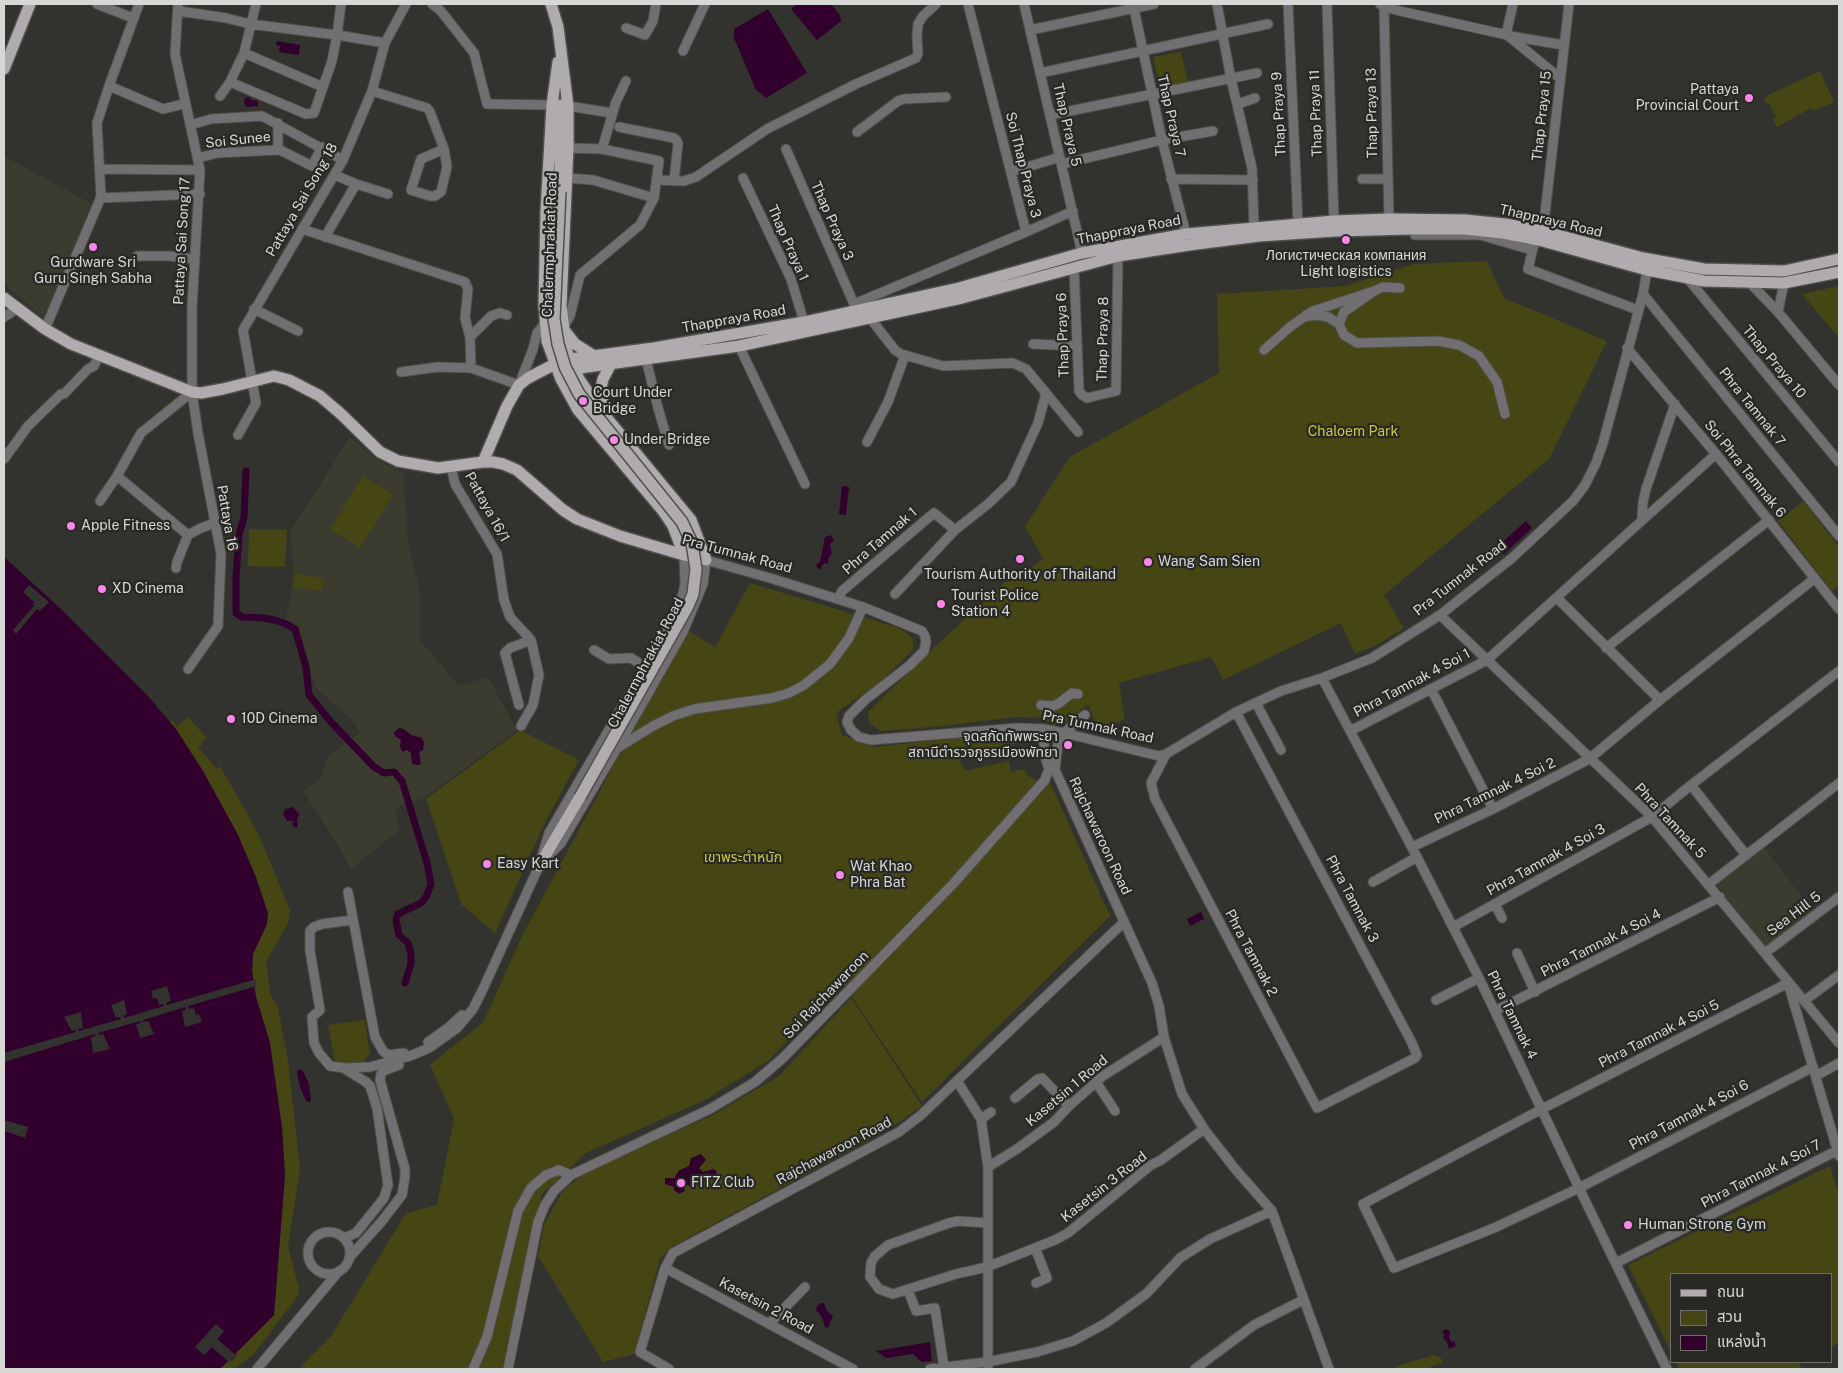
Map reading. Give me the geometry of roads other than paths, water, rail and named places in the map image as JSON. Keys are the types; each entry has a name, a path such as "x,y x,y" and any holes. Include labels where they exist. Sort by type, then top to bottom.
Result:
{"main road":[{"path":"4,69 30,4"},
{"name":"Chalermphrakiat Road","path":"551,4 558,27 568,106 567,178 561,306 572,364 579,379 603,413 691,520 706,560"},
{"path":"539,866 688,606 693,594 696,569 692,543 682,522 579,394 564,367 558,344 554,319 560,192 561,45"},
{"name":"Chalermphrakiat Road","path":"561,45 552,105 546,211 544,305 547,341 556,368 572,400 588,422 663,511 672,524 684,555"},
{"name":"Thappraya Road","path":"483,462 507,406 519,385 528,378 556,368 594,356 639,357 739,346 870,318 956,294 1082,253 1186,234 1298,223 1389,219 1465,220 1505,224 1537,240"},
{"name":"Thappraya Road","path":"572,364 611,364 804,322 855,307 956,294 1118,256 1189,244 1259,236 1335,231 1465,229 1503,233 1648,265 1750,283 1784,283 1839,272"},
{"name":"Thappraya Road","path":"1648,265 1688,279 1704,275 1784,271 1837,260"},
{"path":"4,298 45,329 71,344 192,392"},
{"path":"544,305 553,310 561,306"},
{"path":"564,328 575,344 594,356"},
{"path":"588,422 592,413 603,413 601,388 603,379 611,364"},
{"name":"Pra Tumnak Road","path":"192,392 201,393 274,376 290,380 314,393 341,414 380,452 398,461 438,468 497,462 518,470 563,510 576,519 620,536 706,560"},
{"path":"663,511 670,513 674,511 676,502"},
{"path":"657,547 669,543 672,536 672,524"}],"street":[{"path":"97,4 133,18"},
{"path":"45,329 100,198 97,123 108,86 139,4"},
{"path":"220,96 230,82 244,53 256,4"},
{"path":"230,82 309,115 314,113 332,62 338,35 341,4"},
{"name":"Pattaya Sai Song 18","path":"238,435 256,403 243,330 343,160 372,91 385,44 406,4"},
{"path":"432,4 440,10 474,53 488,104 552,105"},
{"path":"626,28 646,35 653,21 656,4"},
{"path":"683,51 705,4"},
{"path":"656,180 684,181 696,177 767,129 856,84 916,58 918,53 916,37 918,24 923,16 936,4"},
{"name":"Soi Thap Praya 3","path":"855,307 1026,232 968,4"},
{"name":"Thap Praya 5","path":"1024,4 1082,253"},
{"path":"1030,30 1133,6 1154,4"},
{"path":"1217,4 1253,180 1254,227"},
{"name":"Thap Praya 9","path":"1288,4 1298,223"},
{"name":"Thap Praya 11","path":"1326,4 1334,221"},
{"path":"1507,35 1513,4"},
{"name":"Thap Praya 15","path":"1569,4 1537,240 1528,268 1638,310"},
{"path":"1382,5 1401,8 1507,35 1564,45"},
{"name":"Thap Praya 13","path":"1382,5 1389,219"},
{"name":"Thap Praya 7","path":"1133,6 1171,179 1186,234"},
{"path":"178,7 250,24 338,35 385,44"},
{"name":"Pattaya Sai Song 17","path":"178,7 175,54 184,104 200,170 200,194 194,259 192,392"},
{"path":"1040,73 1268,24"},
{"path":"1507,35 1560,78"},
{"path":"244,53 323,87"},
{"path":"1050,115 1152,96 1257,73"},
{"path":"602,149 612,112 626,81"},
{"path":"108,86 163,109 184,104"},
{"path":"372,91 427,108 430,112 444,149 447,168 441,192 435,196 411,190 422,159 444,149"},
{"path":"856,132 898,101 946,97"},
{"path":"1238,104 1255,98"},
{"path":"568,106 612,112"},
{"path":"190,125 211,119 262,116 343,160"},
{"path":"278,123 278,148 312,166 322,147"},
{"path":"619,127 674,138 678,144 674,180"},
{"path":"1010,172 1213,131"},
{"name":"Soi Sunee","path":"198,158 217,153 278,150 278,148"},
{"path":"564,328 570,316 580,276 640,226 654,198 659,160 602,149 568,148"},
{"name":"Thap Praya 3","path":"786,149 855,307"},
{"path":"100,169 200,170"},
{"path":"335,175 388,194"},
{"path":"567,178 593,180 654,198"},
{"name":"Thap Praya 1","path":"743,178 791,279 804,322"},
{"path":"1171,179 1253,180"},
{"path":"1362,179 1387,179"},
{"path":"325,236 356,184"},
{"path":"100,198 200,194"},
{"path":"1026,232 1073,211"},
{"path":"302,229 465,282 468,289 465,318 470,337 471,368"},
{"path":"136,256 169,256 194,259"},
{"name":"Thap Praya 8","path":"1087,398 1116,391 1118,256"},
{"path":"1837,260 1839,272"},
{"name":"Pra Tumnak Road","path":"706,560 863,607 922,631 926,642 924,651 910,665 852,711 847,722 851,730 859,736 871,740 1011,728 1043,729 1152,755 1166,754 1236,712 1281,691 1322,678 1372,658 1440,615 1512,558 1573,501 1590,476 1600,454 1643,294 1648,265"},
{"name":"Thap Praya 6","path":"1074,267 1078,390 1087,398"},
{"name":"Thap Praya 10","path":"1688,279 1839,462"},
{"path":"1750,283 1778,312 1839,385"},
{"path":"1778,312 1784,283"},
{"path":"1264,350 1313,310 1366,292 1383,288 1400,288"},
{"path":"1339,324 1344,312 1374,291"},
{"name":"Phra Tamnak 7","path":"1643,294 1839,536"},
{"path":"4,317 18,308"},
{"path":"254,309 298,331"},
{"path":"470,337 491,316 507,315"},
{"path":"1304,317 1328,318 1339,324 1344,335 1357,343 1438,341 1460,345 1479,356 1497,382 1505,414"},
{"path":"870,318 896,351 905,355 943,366 1013,363 1026,369 1078,432"},
{"path":"401,372 438,367 471,368 519,385 536,333 545,323"},
{"path":"1033,344 1077,346"},
{"path":"739,346 805,484"},
{"name":"Soi Phra Tamnak 6","path":"1627,348 1716,454 1839,609"},
{"path":"867,442 888,402 905,355"},
{"path":"4,459 28,426 61,394 64,394 88,369 94,366 99,356"},
{"path":"639,357 670,445"},
{"path":"100,501 117,476 141,433 192,392"},
{"name":"Pattaya 16","path":"188,669 218,626 221,554 192,392"},
{"path":"895,594 955,530 988,504 1011,482 1038,423 1046,393"},
{"path":"1642,519 1646,489 1675,404"},
{"name":"Phra Tamnak 4 Soi 1","path":"1350,731 1487,660 1716,454"},
{"name":"Pattaya 16/1","path":"451,467 455,484 497,554 504,600 510,617 531,640 539,675 533,705 521,726"},
{"path":"117,476 188,535"},
{"name":"Phra Tamnak 1","path":"838,599 842,591 934,513 955,530"},
{"path":"1606,648 1769,520"},
{"path":"176,568 188,535 215,523"},
{"name":"Chalermphrakiat Road","path":"345,1068 370,1067 410,1056 429,1048 457,1028 473,1009 539,866 549,833 672,621 683,594 685,581 684,555"},
{"name":"Chalermphrakiat Road","path":"539,866 561,843 685,627 703,584 706,560"},
{"name":"Phra Tamnak 4 Soi 2","path":"1412,847 1494,809 1589,759 1660,700 1814,579"},
{"path":"1556,598 1660,700"},
{"path":"617,748 653,726 673,716 694,709 772,698 790,693 818,675 830,664 849,638 863,607"},
{"name":"Phra Tamnak 5","path":"1440,615 1652,818 1720,897 1788,983 1839,1043"},
{"path":"672,621 679,620 685,627"},
{"path":"518,705 505,653 510,648 531,640"},
{"path":"594,650 609,659 631,658 645,667"},
{"name":"Phra Tamnak 4 Soi 3","path":"1453,927 1652,818 1691,784 1839,671"},
{"name":"Phra Tamnak 4","path":"1322,678 1418,856 1496,1011 1616,1263 1663,1368"},
{"path":"1431,689 1494,809"},
{"path":"1041,705 1052,706 1058,704 1072,693 1078,694"},
{"path":"1256,704 1281,750"},
{"name":"Phra Tamnak 3","path":"1236,712 1416,1053 1415,1058 1372,1079"},
{"path":"1064,733 1086,715"},
{"name":"Rajchawaroon Road","path":"669,1369 640,1352 665,1268 673,1253 899,1132 921,1115 1124,922 1046,757 1043,729"},
{"name":"Rajchawaroon Road","path":"1052,770 1058,743 1064,733"},
{"name":"Phra Tamnak 2","path":"1166,754 1150,783 1155,799 1317,1108 1372,1079"},
{"name":"Soi Rajchawaroon","path":"571,1175 710,1109 755,1082 783,1058 953,884 1052,770"},
{"path":"1709,884 1839,783"},
{"path":"1691,784 1746,855"},
{"path":"1373,882 1418,856"},
{"path":"344,1238 356,1233 384,1198 388,1184 377,1108 370,1086 345,1068 330,1066 314,1043 312,1016 320,1010 310,931 322,924 353,920 348,892"},
{"name":"Phra Tamnak 4 Soi 4","path":"1496,1011 1720,897"},
{"name":"Sea Hill 5","path":"1765,953 1839,897"},
{"path":"1495,904 1502,918"},
{"name":"Chalermphrakiat Road","path":"353,920 375,1037 383,1051 388,1055 404,1053 428,1042 448,1028 478,998"},
{"path":"1124,922 1156,995 1164,1038 1182,1094 1204,1129 1236,1170 1272,1211 1329,1369"},
{"path":"1517,952 1535,992"},
{"path":"1804,1001 1839,975"},
{"path":"1436,1000 1479,978"},
{"path":"1788,983 1838,1153"},
{"name":"Phra Tamnak 4 Soi 5","path":"1579,1188 1494,1228 1394,1268 1363,1204 1542,1109 1788,983"},
{"name":"Chalermphrakiat Road","path":"257,1369 339,1271 344,1268 349,1258 399,1200 405,1186 405,1169 382,1088 380,1074 387,1069 431,1053 451,1040 474,1019 478,998"},
{"name":"Kasetsin 1 Road","path":"988,1166 1017,1149 1054,1122 1096,1082 1164,1038"},
{"path":"1816,1076 1839,1063"},
{"name":"Phra Tamnak 4 Soi 6","path":"1579,1188 1813,1067"},
{"path":"1015,1098 1038,1079 1042,1078 1069,1106"},
{"path":"957,1081 981,1119 988,1166 988,1365"},
{"path":"1096,1082 1115,1111"},
{"path":"981,1119 991,1112"},
{"name":"Kasetsin 3 Road","path":"987,1223 958,1221 949,1223 888,1245 880,1251 871,1263 870,1277 874,1283 886,1292 894,1294 956,1274 987,1268 1035,1248 1068,1233 1139,1174 1204,1129"},
{"name":"Phra Tamnak 4 Soi 7","path":"1616,1263 1838,1153"},
{"path":"473,1369 487,1337 518,1211 531,1188 546,1175 559,1170 571,1175 554,1191 545,1205 538,1222 508,1369"},
{"path":"930,1369 988,1365 1047,1350 1073,1341 1106,1323 1131,1305 1157,1283 1180,1258 1210,1239 1272,1211"},
{"path":"339,1271 330,1274 320,1272 313,1266 309,1257 311,1242 317,1235 326,1232 336,1233 344,1238 349,1246 349,1258"},
{"path":"1035,1248 1047,1278 1036,1283"},
{"name":"Kasetsin 2 Road","path":"665,1268 853,1369"},
{"path":"317,1298 320,1272"},
{"path":"769,1324 805,1287"},
{"path":"908,1290 916,1312 935,1308 944,1367"},
{"path":"1194,1369 1254,1325 1303,1300"}],"water":[{"path":"797,4 831,4 840,15 841,21 817,40 791,9"},
{"path":"768,9 807,73 766,98 756,90 734,38 734,29"},
{"path":"277,41 300,45 299,55 279,52 280,46 276,45"},
{"path":"249,97 251,100 258,101 258,106 246,106 245,98"},
{"path":"842,486 849,487 846,515 839,514"},
{"path":"1526,521 1532,528 1504,554 1497,547"},
{"path":"831,535 834,541 830,544 832,554 829,557 828,564 824,563 820,570 816,566 820,562 825,537"},
{"path":"4,557 62,610 147,695 176,729 203,771 238,835 256,877 268,913 267,924 253,954 252,971 256,997 270,1043 282,1127 285,1175 274,1315 220,1369 4,1369"},
{"path":"399,728 404,729 411,735 422,738 424,743 423,750 419,752 421,764 412,764 411,753 407,750 402,752 401,740 395,736 394,732"},
{"path":"293,807 299,814 297,820 298,827 294,827 293,821 287,821 283,814 285,809"},
{"path":"1201,912 1204,919 1190,926 1187,919"},
{"path":"299,1069 303,1071 309,1084 311,1101 309,1102 304,1097 300,1087 297,1073"},
{"path":"701,1154 706,1160 699,1168 703,1172 714,1169 717,1172 715,1175 712,1176 708,1173 705,1175 704,1182 700,1185 696,1182 691,1186 683,1184 685,1191 679,1194 674,1190 674,1187 665,1184 665,1178 675,1178 678,1171 689,1166 691,1158"},
{"path":"824,1303 827,1311 833,1316 828,1328 825,1327 822,1317 816,1310 817,1306"},
{"path":"1447,1329 1450,1332 1451,1342 1454,1341 1456,1346 1449,1349 1442,1331"},
{"path":"930,1342 932,1361 922,1362 913,1354 886,1358 876,1351"}],"waterway":[{"path":"246,471 244,518 239,534 236,613 242,617 274,620 295,629 306,667 309,695 331,722 374,767 384,773 394,772 402,781 427,863 431,884 426,897 421,903 398,914 396,920 399,935 408,943 411,954 411,964 405,983"}],"place":[{"name":"Pattaya Provincial Court","path":"1749,98"},
{"name":"Логистическая компания Light logistics","path":"1346,240"},
{"name":"Gurdware Sri Guru Singh Sabha","path":"93,247"},
{"name":"Court Under Bridge","path":"583,401"},
{"name":"Under Bridge","path":"614,440"},
{"name":"Apple Fitness","path":"71,526"},
{"name":"Tourism Authority of Thailand","path":"1020,559"},
{"name":"Wang Sam Sien","path":"1148,562"},
{"name":"XD Cinema","path":"102,589"},
{"name":"Tourist Police Station 4","path":"941,604"},
{"name":"10D Cinema","path":"231,719"},
{"name":"จุดสกัดทัพพระยา สถานีตำรวจภูธรเมืองพัทยา","path":"1068,745"},
{"name":"Easy Kart","path":"487,864"},
{"name":"Wat Khao Phra Bat","path":"840,875"},
{"name":"FITZ Club","path":"681,1183"},
{"name":"Human Strong Gym","path":"1628,1225"}],"park label":[{"name":"Chaloem Park","path":"1353,432"},
{"name":"เขาพระตำหนัก","path":"743,858"}]}
